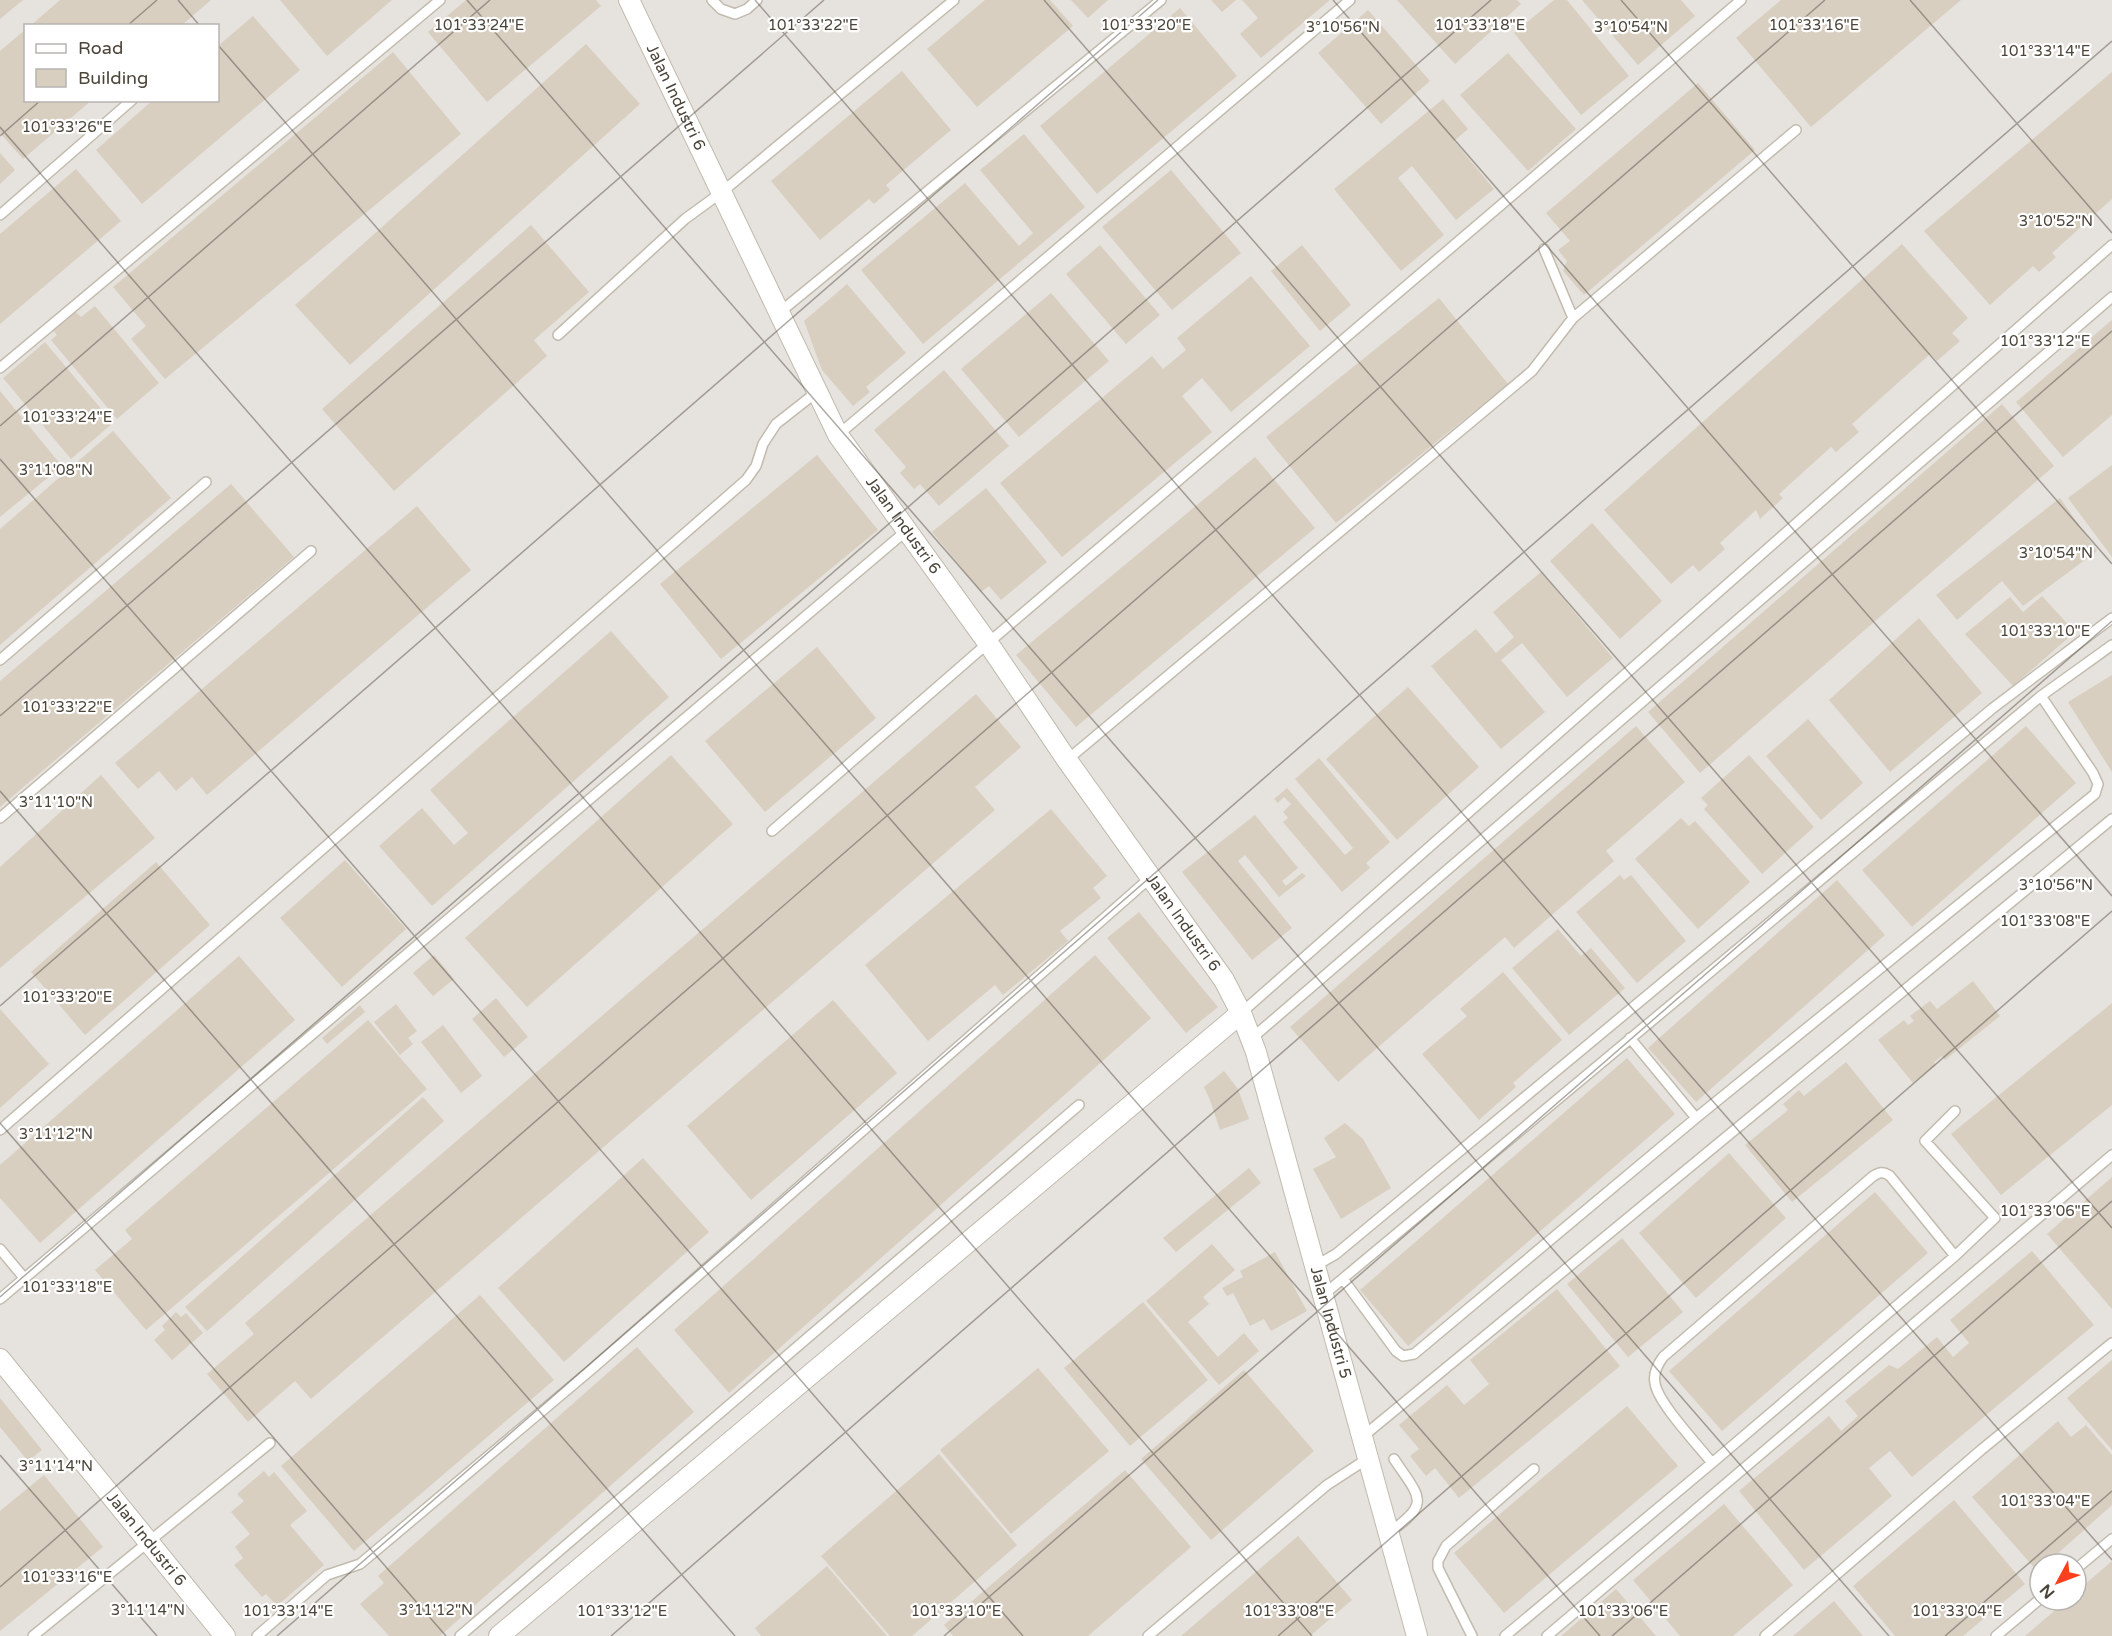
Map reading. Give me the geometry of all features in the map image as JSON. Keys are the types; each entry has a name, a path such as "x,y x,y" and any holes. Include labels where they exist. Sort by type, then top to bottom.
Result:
{"street":[{"name":"Jalan Industri 6","path":"629,0 838,435 988,643 1067,760 1224,980 1241,1013"},
{"name":"Jalan Industri 5","path":"1241,1013 1251,1039 1417,1636"},
{"path":"499,1636 1241,1013"},
{"name":"Jalan Industri 6","path":"0,1359 225,1636"}],"lane":[{"path":"0,368 440,0"},
{"path":"712,0 721,9 735,14 747,9 757,0"},
{"path":"558,335 685,219 722,192 954,0"},
{"path":"780,312 1161,0"},
{"path":"838,435 1350,0"},
{"path":"772,831 988,643 1741,0"},
{"path":"0,215 130,102"},
{"path":"1067,760 1532,371 1573,318 1796,130"},
{"path":"1241,1013 2112,245"},
{"path":"1544,249 1573,318"},
{"path":"1251,1039 2112,297"},
{"path":"0,1130 746,480 756,466 763,444 776,424 818,391"},
{"path":"0,660 206,482"},
{"path":"0,1299 906,531"},
{"path":"0,818 311,551"},
{"path":"1315,1266 1345,1246 1993,708 2112,618"},
{"path":"1323,1296 2041,696 2112,645"},
{"path":"1342,1279 1396,1351 1403,1356 1414,1354 1696,1118 2095,794 2098,784 2093,773 2041,696"},
{"path":"1361,1438 2112,819"},
{"path":"257,1636 327,1575 360,1564 593,1368 1151,878"},
{"path":"1630,1038 1696,1118"},
{"path":"460,1636 1079,1105"},
{"path":"1505,1636 1955,1256 1995,1218 1925,1141 1955,1111"},
{"path":"1547,1636 2112,1155"},
{"path":"1712,1463 1660,1397 1654,1382 1657,1365 1872,1177 1884,1172 1890,1176 1955,1256"},
{"path":"0,1249 25,1279"},
{"path":"1765,1636 1981,1450 2112,1343"},
{"path":"33,1636 270,1443"},
{"path":"1148,1636 1327,1485 1367,1459"},
{"path":"1388,1533 1415,1512 1418,1501 1416,1492 1394,1459"},
{"path":"1472,1636 1438,1568 1438,1561 1446,1546 1534,1469"},
{"path":"2088,1559 2112,1539"},
{"path":"1996,1636 2028,1609"}],"shaded area":[{"path":"0,0 2112,0 2112,1636 0,1636"}],"building":[{"path":"0,0 23,0 0,19"},
{"path":"60,0 211,0 183,24 32,24"},
{"path":"280,0 392,0 327,56"},
{"path":"466,0 596,0 601,6 487,102 428,32"},
{"path":"985,0 1050,0 1073,26 977,107 927,49"},
{"path":"1071,0 1108,0 1088,18"},
{"path":"1211,0 1236,0 1222,12"},
{"path":"1242,0 1330,0 1261,58 1240,34 1258,18"},
{"path":"1397,0 1517,0 1521,4 1455,64"},
{"path":"1554,0 1567,0 1629,76 1581,115 1514,33"},
{"path":"1582,0 1681,0 1695,16 1638,65"},
{"path":"1781,0 1961,0 1811,127 1736,38"},
{"path":"1180,8 1237,76 1097,194 1040,126"},
{"path":"1368,10 1430,81 1381,124 1318,53"},
{"path":"253,16 300,70 142,204 96,150 151,102 219,102 219,45"},
{"path":"24,31 24,102 90,102 23,159 0,133 0,51"},
{"path":"586,44 640,104 350,365 295,305"},
{"path":"393,52 461,134 165,379 131,339 146,326 113,287"},
{"path":"1508,53 1576,129 1528,171 1460,95"},
{"path":"902,71 951,130 886,185 890,190 874,204 869,199 820,240 771,181"},
{"path":"2112,72 2112,199 2052,253 2056,257 2039,272 2033,266 1990,305 1924,231"},
{"path":"1698,83 1755,150 1584,295 1563,271 1567,261 1558,250 1570,241 1546,213"},
{"path":"1443,99 1468,129 1454,141 1494,189 1456,220 1412,166 1398,178 1444,235 1401,271 1334,189"},
{"path":"1024,134 1085,207 923,344 861,270 965,183 1019,246 1033,233 980,170"},
{"path":"0,153 15,170 0,184"},
{"path":"76,169 121,221 0,324 0,234"},
{"path":"1171,170 1241,253 1172,310 1102,227"},
{"path":"531,225 589,292 534,340 547,356 394,491 322,409"},
{"path":"1902,244 1968,318 1952,333 1960,341 1937,361 1930,354 1852,424 1859,432 1836,452 1831,447 1779,494 1783,498 1760,519 1756,510 1720,543 1725,549 1699,572 1693,565 1671,584 1604,510"},
{"path":"1100,245 1160,315 1126,344 1066,274"},
{"path":"1302,245 1351,305 1320,331 1271,271"},
{"path":"1251,276 1310,346 1231,412 1202,378 1182,396 1212,432 1062,557 1000,483 1152,356 1163,369 1186,350 1177,338"},
{"path":"847,284 906,353 866,387 870,392 853,406 822,370 804,321"},
{"path":"1051,293 1109,361 1019,437 961,369"},
{"path":"1439,298 1508,384 1336,523 1266,437"},
{"path":"95,306 159,383 117,419 51,340 57,335 53,330 75,311 81,317"},
{"path":"2112,320 2112,415 2063,457 2016,402"},
{"path":"45,342 113,423 71,459 3,378"},
{"path":"944,370 1009,446 939,506 920,484 914,489 900,473 906,467 874,430"},
{"path":"0,391 62,466 0,517"},
{"path":"2002,404 2054,466 1700,773 1648,712"},
{"path":"113,431 171,498 0,645 0,529"},
{"path":"817,455 878,530 721,659 660,584"},
{"path":"1255,457 1315,528 1076,727 1016,655"},
{"path":"2112,465 2112,557 2068,498"},
{"path":"231,484 294,557 0,807 0,681"},
{"path":"986,488 1047,562 1001,600 989,586 981,592 932,532"},
{"path":"2060,498 2097,551 2023,606 2002,581 1957,620 1936,595"},
{"path":"417,506 471,570 207,795 192,777 176,791 159,771 138,789 115,763"},
{"path":"1592,523 1662,601 1620,639 1550,561"},
{"path":"1541,572 1613,658 1567,697 1522,643 1501,660 1545,712 1501,749 1431,666 1476,629 1496,653 1514,637 1493,612"},
{"path":"2042,596 2075,632 2013,686 1965,634 2010,597 2023,612"},
{"path":"1919,618 1982,693 1890,772 1829,700"},
{"path":"611,631 669,697 432,906 379,846 422,808 454,845 468,833 430,790"},
{"path":"817,647 876,718 765,812 705,741"},
{"path":"2112,675 2112,772 2068,702"},
{"path":"1408,687 1479,767 1397,840 1326,759"},
{"path":"976,694 1021,747 975,787 995,810 311,1399 295,1381 248,1422 207,1374 254,1334 245,1323"},
{"path":"1808,719 1863,783 1821,820 1766,756"},
{"path":"1636,726 1685,782 1606,851 1614,861 1514,948 1505,937 1338,1082 1290,1027"},
{"path":"2026,726 2076,783 1912,927 1862,870"},
{"path":"671,755 733,824 527,1007 465,938"},
{"path":"1749,755 1814,827 1762,874 1704,809 1708,805 1701,798"},
{"path":"1319,758 1390,842 1366,863 1370,868 1342,892 1283,822 1288,818 1283,812 1291,804 1284,797 1278,803 1274,799 1287,788 1345,855 1353,848 1295,779"},
{"path":"101,775 155,838 0,968 0,867"},
{"path":"1051,809 1107,876 1093,888 1101,898 1060,931 1068,941 1003,995 995,985 928,1041 865,965"},
{"path":"1255,815 1298,868 1282,881 1286,886 1302,873 1306,876 1279,897 1245,855 1238,861 1292,928 1252,960 1182,872"},
{"path":"1681,818 1689,826 1695,821 1750,882 1698,929 1635,859"},
{"path":"345,860 406,929 342,987 280,918"},
{"path":"156,862 210,925 85,1035 31,972"},
{"path":"1620,875 1624,880 1631,875 1686,941 1637,983 1576,912"},
{"path":"1837,880 1885,935 1696,1102 1648,1048"},
{"path":"1139,912 1218,1007 1186,1033 1107,938"},
{"path":"1558,929 1581,956 1591,948 1625,988 1569,1035 1512,968"},
{"path":"434,955 454,979 433,996 413,973"},
{"path":"1095,955 1151,1018 729,1393 674,1330"},
{"path":"239,956 295,1020 40,1243 0,1198 0,1165"},
{"path":"1503,972 1562,1040 1513,1083 1516,1087 1479,1120 1422,1054 1467,1016 1460,1009"},
{"path":"1973,981 2000,1016 1945,1060 1942,1056 1934,1062 1936,1065 1913,1083 1878,1040 1904,1020 1908,1025 1914,1021 1910,1016 1930,1001 1937,1009"},
{"path":"496,998 528,1037 504,1057 472,1019"},
{"path":"833,1000 897,1073 751,1200 687,1126"},
{"path":"2112,1003 2112,1105 2001,1195 1951,1134"},
{"path":"396,1004 417,1031 408,1038 413,1044 400,1055 374,1022"},
{"path":"360,1005 365,1012 327,1044 322,1038"},
{"path":"0,1009 49,1064 0,1108"},
{"path":"368,1020 427,1089 146,1330 95,1270 132,1239 125,1230"},
{"path":"443,1025 482,1076 461,1093 421,1042"},
{"path":"1627,1058 1675,1114 1408,1346 1360,1290"},
{"path":"1846,1062 1893,1120 1792,1202 1745,1145 1788,1110 1783,1104 1799,1090 1804,1096"},
{"path":"1224,1071 1238,1089 1249,1119 1220,1130 1204,1087"},
{"path":"423,1097 444,1121 207,1331 185,1307"},
{"path":"1345,1123 1363,1139 1391,1188 1341,1219 1313,1169 1336,1157 1324,1138"},
{"path":"1729,1153 1786,1218 1696,1298 1639,1233"},
{"path":"643,1158 709,1232 564,1362 498,1288"},
{"path":"1249,1168 1261,1183 1176,1252 1163,1238"},
{"path":"2112,1177 2112,1309 2047,1234"},
{"path":"1875,1192 1928,1253 1722,1431 1669,1371"},
{"path":"1622,1238 1683,1312 1628,1357 1567,1284"},
{"path":"1212,1244 1235,1270 1203,1297 1209,1304 1188,1322 1218,1357 1244,1333 1259,1351 1219,1385 1146,1301"},
{"path":"2032,1251 2094,1325 1912,1477 1890,1451 1869,1468 1892,1496 1804,1570 1739,1491 1829,1416 1841,1431 1858,1416 1845,1401 1889,1365 1898,1369 1937,1337 1953,1357 1969,1343 1950,1320"},
{"path":"1275,1252 1307,1311 1271,1331 1264,1319 1250,1326 1233,1293 1227,1296 1222,1288 1243,1277 1240,1271"},
{"path":"1557,1289 1620,1366 1459,1498 1435,1468 1426,1476 1410,1456 1419,1449 1399,1425 1447,1385 1464,1405 1489,1384 1470,1360"},
{"path":"480,1295 554,1380 354,1551 281,1466"},
{"path":"1143,1302 1208,1380 1130,1446 1064,1368"},
{"path":"176,1312 181,1317 186,1313 203,1333 172,1360 154,1340 165,1330 162,1326"},
{"path":"637,1347 694,1412 440,1636 389,1636 360,1604 384,1583 378,1576"},
{"path":"2112,1360 2112,1450 2067,1398"},
{"path":"1038,1368 1109,1451 1011,1534 940,1450"},
{"path":"1244,1370 1314,1451 1211,1540 1141,1459"},
{"path":"0,1398 42,1450 28,1461 0,1427"},
{"path":"1627,1406 1678,1466 1504,1613 1454,1553"},
{"path":"2058,1421 2071,1437 2086,1425 2112,1455 2112,1505 2059,1552 2028,1552 2028,1561 1972,1497"},
{"path":"939,1454 1017,1545 912,1636 890,1636 821,1556"},
{"path":"1125,1470 1191,1547 1088,1636 953,1636 944,1625"},
{"path":"264,1471 269,1477 274,1472 307,1511 290,1525 324,1565 277,1606 266,1594 262,1597 234,1565 243,1558 235,1547 250,1534 231,1512 244,1501 237,1494"},
{"path":"44,1475 103,1547 0,1631 0,1511"},
{"path":"1954,1500 2025,1584 1963,1636 1895,1636 1853,1586"},
{"path":"1724,1504 1793,1585 1733,1636 1680,1636 1633,1580"},
{"path":"1298,1536 1352,1600 1310,1636 1181,1636"},
{"path":"2112,1561 2112,1636 2025,1636 2053,1612 2088,1612 2088,1582"},
{"path":"827,1566 887,1636 761,1636 755,1628"},
{"path":"1616,1589 1656,1636 1561,1636"},
{"path":"1834,1601 1863,1636 1793,1636"}]}
